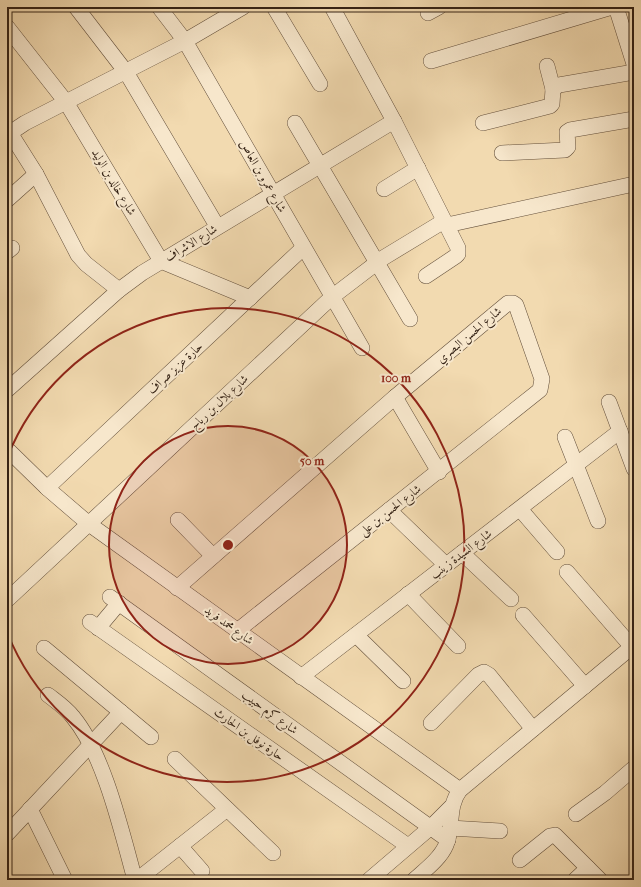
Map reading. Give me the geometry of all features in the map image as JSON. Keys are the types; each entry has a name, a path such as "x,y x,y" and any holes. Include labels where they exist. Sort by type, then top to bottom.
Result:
{"street":[{"path":"76,7 126,72 217,226"},
{"name":"شارع عمرو بن العاص","path":"159,7 185,41 362,348"},
{"path":"119,290 86,264 78,255 36,174 8,132 185,41 226,11 243,7"},
{"path":"274,7 320,84"},
{"path":"332,7 394,121 458,248 458,254 426,276"},
{"path":"431,61 612,7"},
{"path":"616,7 634,64"},
{"name":"شارع خالد بن الوليد","path":"7,27 66,102 161,261"},
{"path":"483,123 550,106 553,101 553,89 547,66"},
{"path":"553,89 559,85 634,72"},
{"path":"502,153 565,150 568,147 567,132 570,130 634,119"},
{"name":"شارع الاشراف","path":"7,390 119,290 161,261 217,226 394,121"},
{"path":"295,124 410,319"},
{"path":"384,189 418,168"},
{"path":"7,200 36,174"},
{"name":"شارع بلال بن رباح","path":"7,600 332,297 377,262 446,223 634,184"},
{"name":"حارة عزيز صراف","path":"47,488 303,248"},
{"path":"161,261 250,298"},
{"name":"شارع الحسن البصري","path":"177,588 394,397 504,307 513,303 516,305 521,315 542,379 541,387"},
{"name":"شارع الحسن بن على","path":"237,630 537,394 541,387"},
{"path":"394,397 438,472"},
{"path":"609,402 634,469"},
{"name":"شارع السيدة زينب","path":"302,677 620,431"},
{"path":"565,437 598,521"},
{"name":"شارع محمد فريد","path":"7,449 47,488 89,524 460,790"},
{"path":"520,509 557,552"},
{"path":"389,510 446,565"},
{"path":"178,520 213,556"},
{"path":"462,553 510,599"},
{"path":"369,880 431,827 452,806 460,790 633,646 567,572"},
{"path":"408,594 458,646"},
{"name":"شارع كرم حبيب","path":"94,625 114,600 431,827 449,834"},
{"path":"523,615 585,686"},
{"name":"حارة نوفل بن الحارث","path":"94,625 408,846"},
{"path":"356,635 403,682"},
{"path":"44,648 151,737"},
{"path":"431,723 478,675 484,672 489,675 533,729"},
{"path":"48,695 62,705 73,717 90,745 108,788 136,880 227,809"},
{"path":"7,834 121,712"},
{"path":"175,759 273,853"},
{"path":"576,814 605,793 634,768"},
{"path":"414,880 441,854 449,834 452,806"},
{"path":"30,809 65,880"},
{"path":"449,834 500,831"},
{"path":"520,860 550,836 555,835 600,880"},
{"path":"180,846 202,871"},
{"path":"575,880 588,868"}]}
